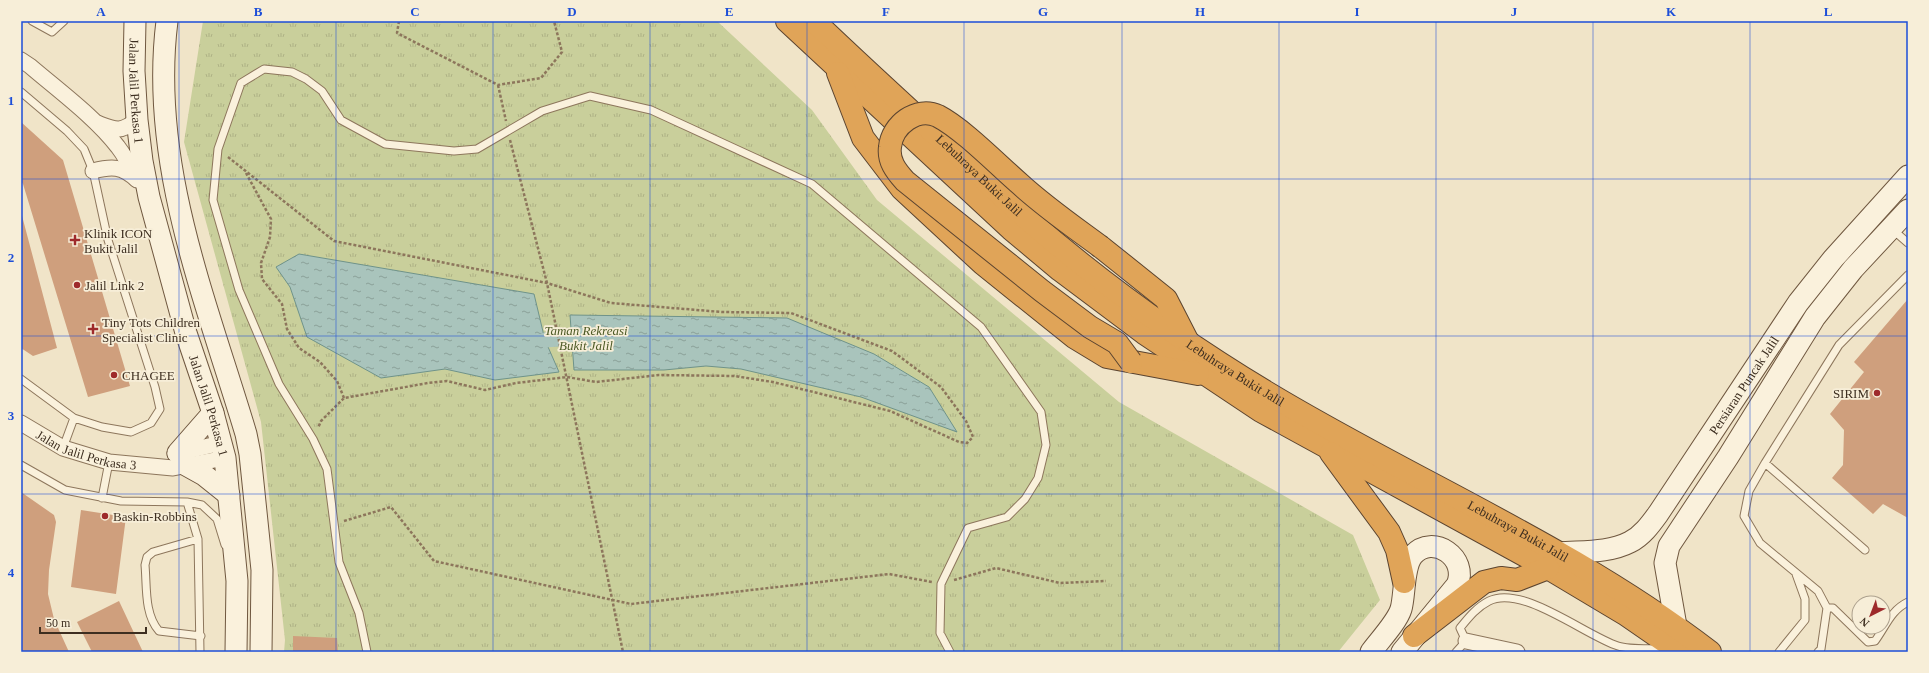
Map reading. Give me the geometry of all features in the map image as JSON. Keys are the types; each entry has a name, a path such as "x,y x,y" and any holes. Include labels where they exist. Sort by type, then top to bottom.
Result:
{"highway":[{"name":"Lebuhraya Bukit Jalil","path":"787,21 1011,229 1060,270 1144,333 1205,376 1261,411 1328,449 1554,561 1628,593 1676,626 1710,652"},
{"name":"Lebuhraya Bukit Jalil","path":"814,21 1025,217 1136,306 1188,342 1270,394 1554,561 1625,614 1679,651"},
{"path":"836,68 863,138 902,189 926,213 983,264 1074,336 1107,357 1205,376"},
{"path":"1132,362 1117,343 1090,327 1042,291 905,181 896,171 890,158 890,146 894,133 901,124 912,116 923,113 938,116 961,133 1031,194 1166,299 1188,342"},
{"path":"1328,449 1389,532 1397,550 1404,582"},
{"path":"1408,644 1484,582 1501,578 1518,580 1554,561"}],"main road":[{"name":"Jalan Jalil Perkasa 1","path":"135,21 134,72 137,120 142,161 149,197 186,333 226,449 237,582 236,652"},
{"name":"Jalan Jalil Perkasa 1","path":"167,21 164,109 171,169 187,238 246,434 262,570 261,652"},
{"name":"Persiaran Puncak Jalil","path":"1554,561 1630,542 1646,530 1798,303 1833,259 1908,176"},
{"name":"Persiaran Puncak Jalil","path":"1676,626 1665,564 1669,546 1728,457 1815,317 1853,269 1908,210"},
{"path":"226,449 236,435 240,411"},
{"path":"213,413 182,459 204,474 229,495"},
{"path":"226,449 236,449 252,477"},
{"path":"1371,652 1401,610 1404,582 1411,557 1419,550 1428,546 1441,548 1455,558 1460,569 1460,578 1457,585 1408,644"}],"street":[{"path":"21,60 96,123 118,146 128,161 136,179 149,197"},
{"path":"96,123 115,129 126,128 137,120"},
{"path":"94,177 110,166 122,170 136,179"},
{"name":"Jalan Jalil Perkasa 3","path":"22,426 64,448 109,462 155,465 172,454 182,459 226,449"},
{"path":"1466,640 1517,652"}],"lane":[{"path":"32,21 52,32 64,21"},
{"path":"367,652 359,613 339,562 327,469 314,439 279,384 239,290 212,200 218,149 241,82 264,69 292,72 306,79 322,91 340,120 385,144 454,151 477,149 542,111 590,96 651,110 812,184 981,327 1041,412 1046,445 1038,478 1025,499 1007,517 968,528 941,584 940,633 950,652"},
{"path":"21,92 67,131 84,149 94,177 108,240 155,387 160,409 151,423 131,432 102,427 74,418 21,379"},
{"path":"1891,229 1908,243"},
{"path":"1818,652 1821,649 1827,608 1818,591 1760,543 1744,516 1749,492 1765,462 1839,345 1908,275"},
{"path":"64,448 74,418"},
{"path":"102,498 109,462"},
{"path":"1765,462 1865,550"},
{"path":"21,465 65,490 120,501 187,502 202,505 217,520 237,582"},
{"path":"187,502 198,539 201,636 200,652"},
{"path":"198,539 153,552 147,557 145,564 150,615 153,624 159,631 201,636"},
{"path":"1779,652 1805,620 1805,599 1796,574"},
{"path":"1456,652 1466,640 1460,628 1474,611 1490,600 1506,598 1524,600 1619,646 1679,651"},
{"path":"1827,608 1833,608 1868,642 1875,641 1891,614 1900,606 1908,602"}],"path":[{"path":"399,21 397,33 498,85 541,78 562,52 554,21"},
{"path":"498,85 508,131 547,283 623,652"},
{"path":"218,149 334,241 547,283 611,303 722,312 791,313 892,351 941,387 966,420 973,437 968,443 959,442 890,411 773,382 734,376 658,375 596,382 567,377 516,382 485,390 447,380 344,398 321,421 314,439"},
{"path":"244,171 271,219 270,237 261,263 262,279 282,304 288,329 299,348 320,362 337,380 344,398"},
{"path":"334,524 391,507 434,560 630,604 889,574 941,584 996,568 1060,583 1106,581"}],"green space":[{"name":"Taman Rekreasi Bukit Jalil","path":"203,21 717,21 812,110 877,200 1119,402 1353,535 1380,600 1338,652 284,652 285,640 261,422 184,142"}],"water":[{"path":"299,254 534,294 545,340 559,372 495,380 445,369 381,378 307,337 290,287 276,267"},
{"path":"570,315 787,318 874,354 929,387 957,432 861,397 741,369 706,366 664,370 574,370"}],"building":[{"name":"Jalil Link 2","path":"21,122 63,160 130,386 88,397 21,181"},
{"path":"21,212 57,348 33,356 21,348"},
{"name":"SIRIM","path":"1908,299 1908,518 1883,504 1873,514 1832,478 1843,465 1844,430 1830,414 1864,372 1854,362"},
{"path":"21,492 54,515 56,522 49,570 48,594 54,619 69,652 21,652"},
{"path":"81,510 126,517 116,594 71,587"},
{"path":"119,601 143,652 92,652 77,622"},
{"path":"293,636 337,638 338,652 293,652"}],"waterway":[{"path":"545,340 572,338"}],"place":[{"name":"Klinik ICON Bukit Jalil","path":"75,240"},
{"name":"Jalil Link 2","path":"77,285"},
{"name":"Tiny Tots Children Specialist Clinic","path":"93,329"},
{"name":"CHAGEE","path":"114,375"},
{"name":"SIRIM","path":"1877,393"},
{"name":"Baskin-Robbins","path":"105,516"}]}
